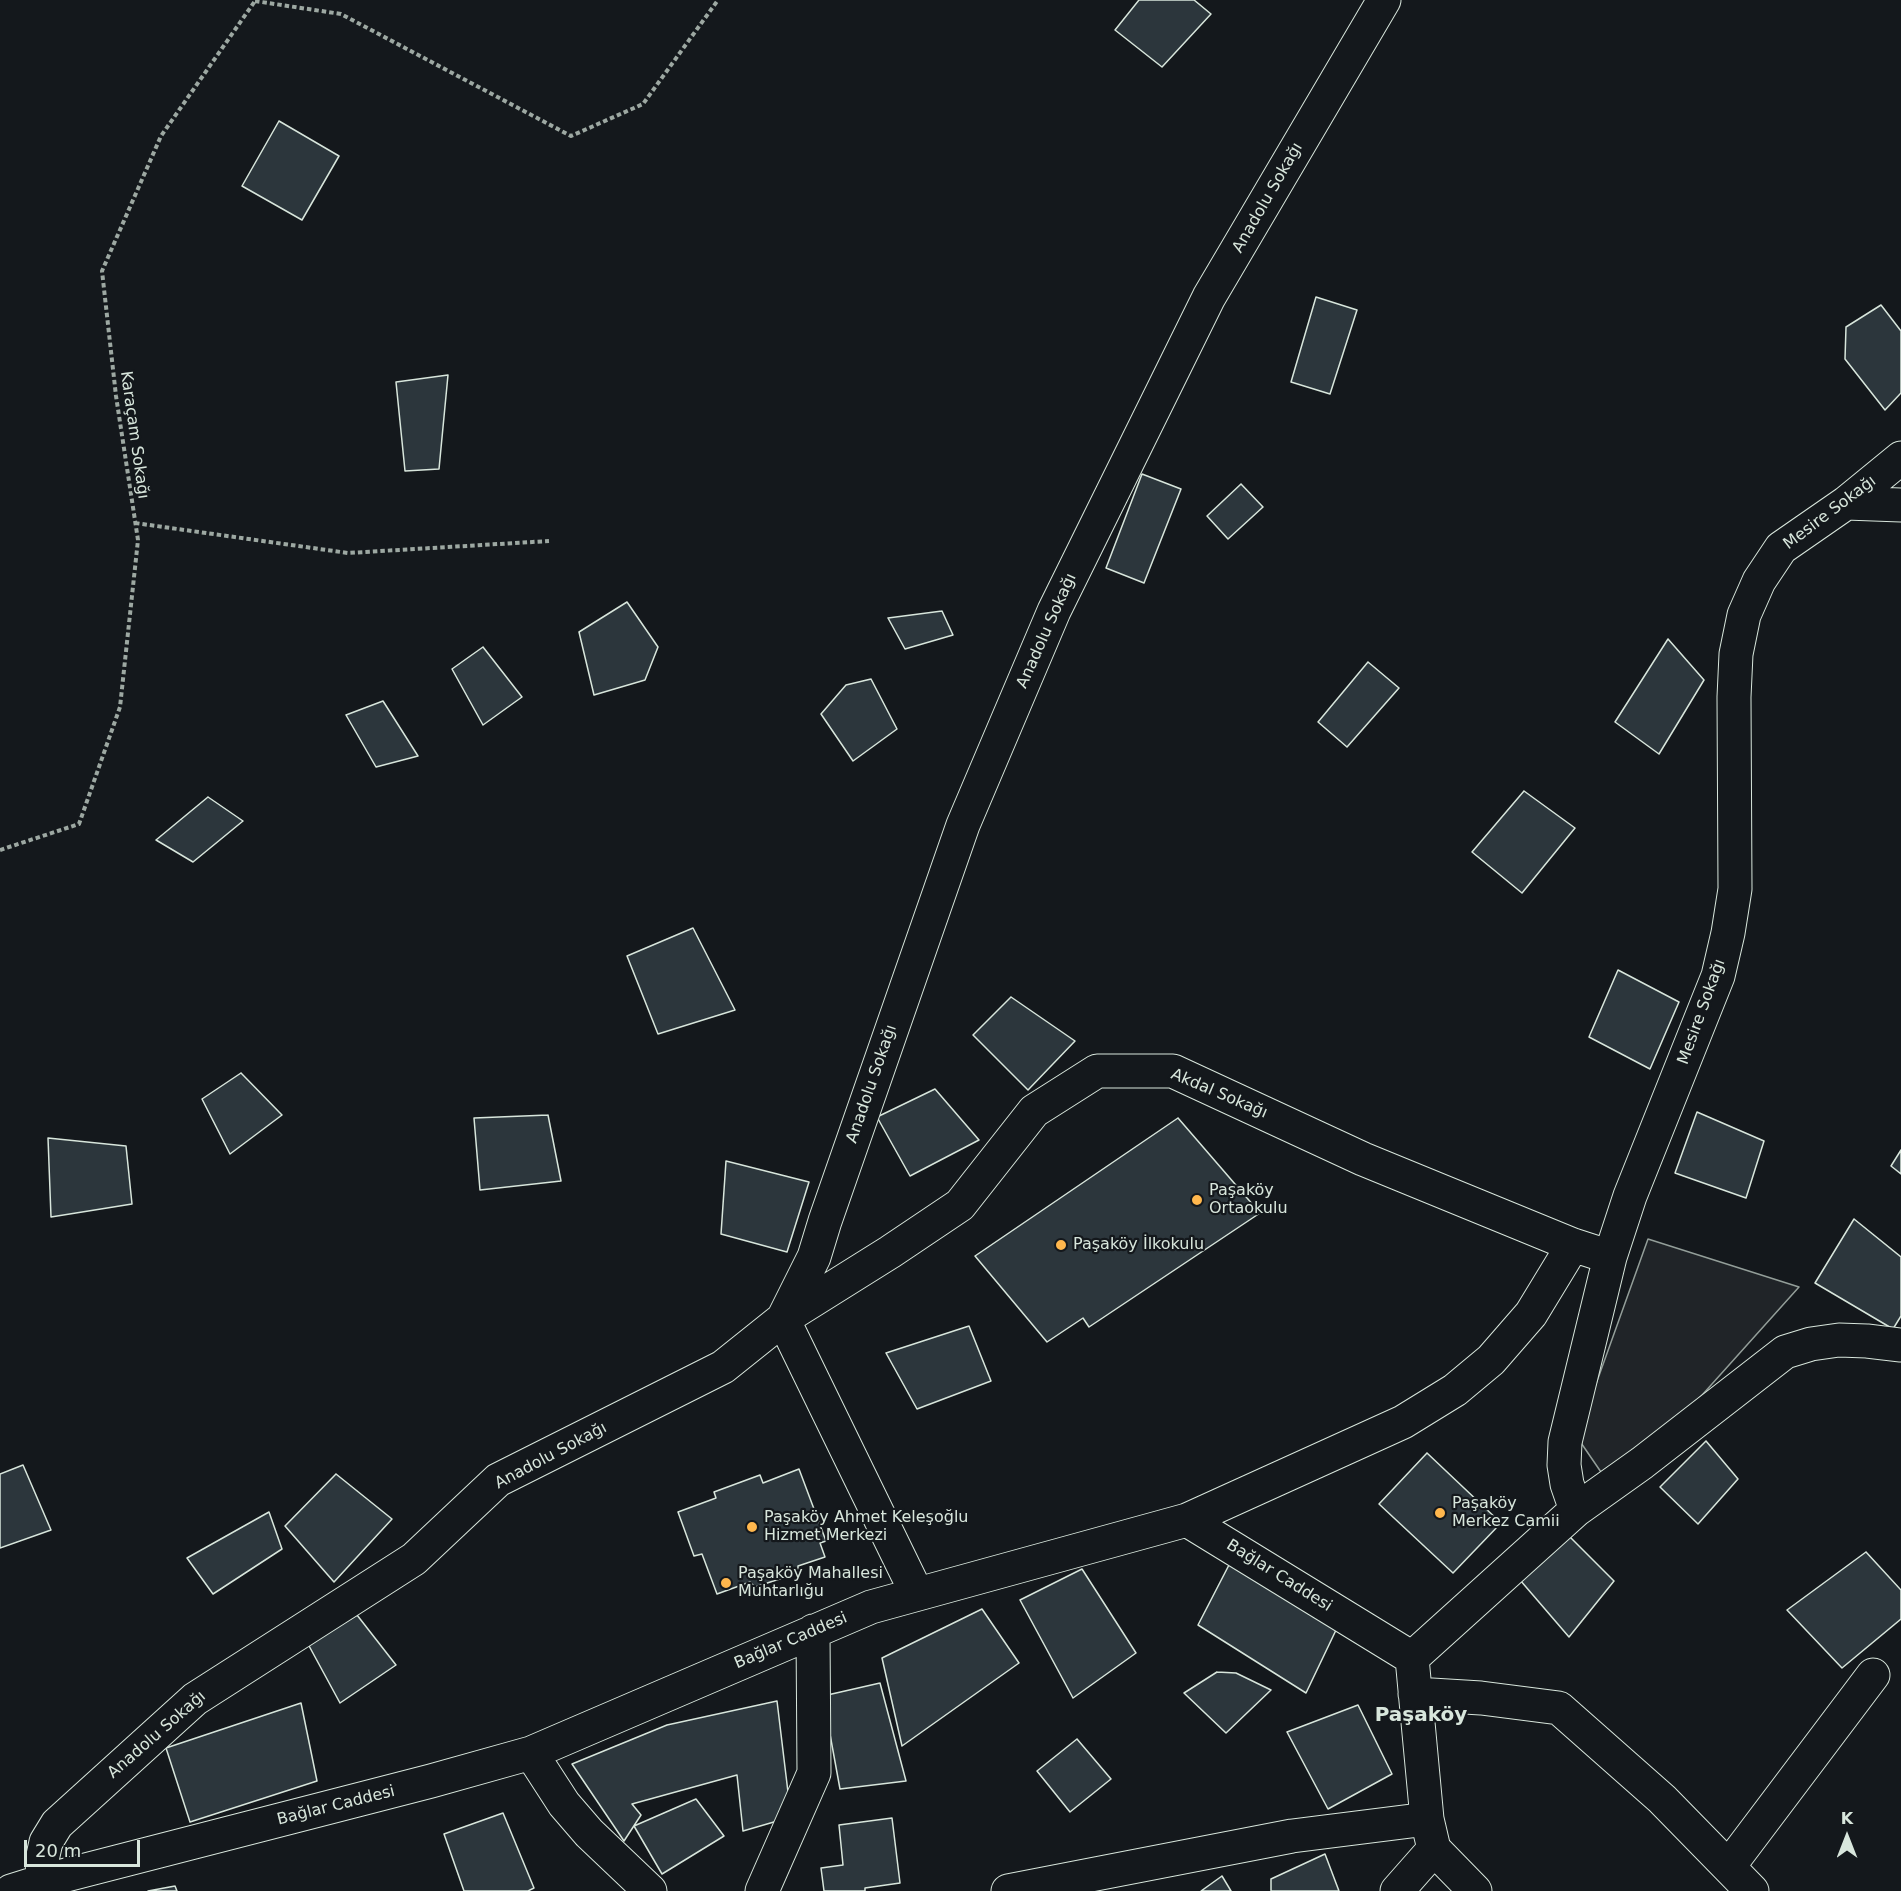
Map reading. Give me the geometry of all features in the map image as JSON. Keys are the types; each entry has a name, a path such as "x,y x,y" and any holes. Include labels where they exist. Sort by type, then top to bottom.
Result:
{"street":[{"name":"Anadolu Sokağı","path":"43,1881 42,1860 46,1842 57,1824 195,1699 414,1559 498,1480 723,1367 783,1319 814,1257 963,825 1054,611 1209,297 1384,0"},
{"name":"Mesire Sokağı","path":"1576,1510 1567,1484 1564,1465 1565,1442 1610,1257 1630,1196 1718,976 1728,933 1735,890 1734,697 1736,654 1744,615 1759,581 1781,548 1845,503 1901,458"},
{"path":"1845,503 1901,505"},
{"name":"Akdal Sokağı","path":"783,1319 960,1205 1034,1112 1098,1071 1173,1071 1363,1159 1574,1245 1610,1257"},
{"path":"1187,1520 1403,1422 1455,1390 1491,1360 1532,1314 1574,1245"},
{"path":"783,1319 917,1594"},
{"path":"1475,1891 1430,1834 1412,1658 1576,1510 1642,1463 1785,1352 1811,1344 1839,1340 1901,1345"},
{"name":"Bağlar Caddesi","path":"12,1891 531,1753 871,1607 1187,1520 1412,1658"},
{"path":"762,1891 814,1773 813,1631"},
{"path":"1729,1866 1873,1675"},
{"path":"1415,1694 1481,1698 1559,1708 1662,1799 1752,1891"},
{"path":"531,1753 564,1804 589,1833 650,1891"},
{"path":"1008,1891 1292,1836 1430,1834"},
{"path":"1397,1891 1430,1834"}],"path":[{"path":"256,0 341,14 571,136 643,104 718,0"},
{"name":"Karaçam Sokağı","path":"0,850 79,824 120,707 138,540 116,396 102,271 160,136 256,0"},
{"path":"135,523 348,553 549,541"}],"shaded area":[{"path":"1648,1239 1799,1287 1677,1423 1603,1475 1577,1437"}],"building":[{"path":"1139,0 1194,0 1211,14 1162,67 1115,30"},
{"path":"279,121 339,156 302,220 242,186"},
{"path":"1316,297 1357,310 1330,394 1291,382"},
{"path":"1881,305 1901,331 1901,393 1885,410 1845,359 1846,327"},
{"path":"448,375 439,469 405,471 396,382"},
{"path":"1142,474 1181,489 1144,583 1106,568"},
{"path":"1241,484 1263,507 1228,539 1207,516"},
{"path":"627,602 658,647 645,680 594,695 579,632"},
{"path":"942,611 953,635 905,649 888,618"},
{"path":"1668,639 1704,680 1659,754 1615,722"},
{"path":"483,647 522,697 483,725 452,669"},
{"path":"1368,662 1399,688 1347,747 1318,722"},
{"path":"871,679 897,729 853,761 821,714 846,685"},
{"path":"383,701 418,756 376,767 346,715"},
{"path":"1524,791 1575,828 1522,893 1472,852"},
{"path":"208,797 243,821 193,862 156,840"},
{"path":"693,928 735,1010 658,1034 627,956"},
{"path":"1618,970 1679,1002 1650,1069 1589,1037"},
{"path":"1011,997 1075,1041 1028,1090 973,1035"},
{"path":"241,1073 282,1115 230,1154 202,1099"},
{"path":"935,1089 979,1140 910,1176 877,1117"},
{"path":"1697,1112 1764,1141 1746,1198 1675,1173"},
{"path":"548,1115 561,1181 480,1190 474,1118"},
{"path":"1178,1118 1260,1213 1089,1327 1083,1318 1047,1342 975,1256"},
{"path":"48,1138 126,1146 132,1204 51,1217"},
{"path":"1901,1150 1901,1174 1891,1166"},
{"path":"726,1161 809,1182 787,1252 721,1234"},
{"path":"1854,1219 1901,1257 1901,1316 1893,1329 1815,1283"},
{"path":"969,1326 991,1381 917,1409 886,1353"},
{"path":"1706,1441 1738,1479 1698,1524 1660,1487"},
{"name":"Paşaköy Merkez Camii","path":"1427,1453 1501,1523 1453,1573 1379,1504"},
{"path":"23,1465 51,1530 0,1548 0,1474"},
{"name":"Paşaköy Ahmet Keleşoğlu Hizmet Merkezi","path":"799,1469 826,1541 820,1543 825,1557 798,1566 798,1573 755,1587 750,1582 717,1594 702,1554 694,1556 678,1512 716,1498 714,1492 760,1475 763,1483"},
{"path":"336,1474 392,1519 334,1582 285,1526"},
{"path":"269,1512 282,1549 213,1594 187,1558"},
{"path":"1566,1533 1614,1581 1569,1637 1520,1580"},
{"path":"1866,1552 1901,1590 1901,1619 1842,1668 1787,1610"},
{"path":"1230,1563 1337,1628 1306,1693 1198,1625"},
{"path":"1082,1569 1136,1653 1073,1698 1020,1600"},
{"path":"982,1609 1019,1663 902,1746 882,1658"},
{"path":"357,1615 396,1665 340,1703 308,1644"},
{"path":"1217,1672 1236,1673 1271,1690 1226,1733 1184,1693"},
{"path":"880,1683 906,1781 840,1789 823,1696"},
{"path":"777,1701 791,1817 743,1831 737,1775 632,1804 641,1815 624,1841 572,1764 667,1725"},
{"path":"301,1703 317,1781 190,1822 166,1748"},
{"path":"1358,1705 1392,1774 1328,1809 1287,1732"},
{"path":"1077,1739 1111,1779 1070,1812 1037,1771"},
{"path":"696,1799 724,1836 662,1874 634,1826"},
{"path":"503,1813 534,1888 528,1891 464,1891 444,1834"},
{"path":"892,1818 900,1883 865,1888 865,1891 824,1891 821,1868 843,1865 839,1825"},
{"path":"1325,1854 1339,1891 1271,1891 1271,1879"},
{"path":"1222,1876 1231,1891 1201,1891"},
{"path":"175,1886 177,1891 148,1891"}],"place":[{"name":"Paşaköy Ortaokulu","path":"1197,1200"},
{"name":"Paşaköy İlkokulu","path":"1061,1245"},
{"name":"Paşaköy Merkez Camii","path":"1440,1513"},
{"name":"Paşaköy Ahmet Keleşoğlu Hizmet Merkezi","path":"752,1527"},
{"name":"Paşaköy Mahallesi Muhtarlığu","path":"726,1583"}],"district":[{"name":"Paşaköy","path":"1421,1716"}]}
